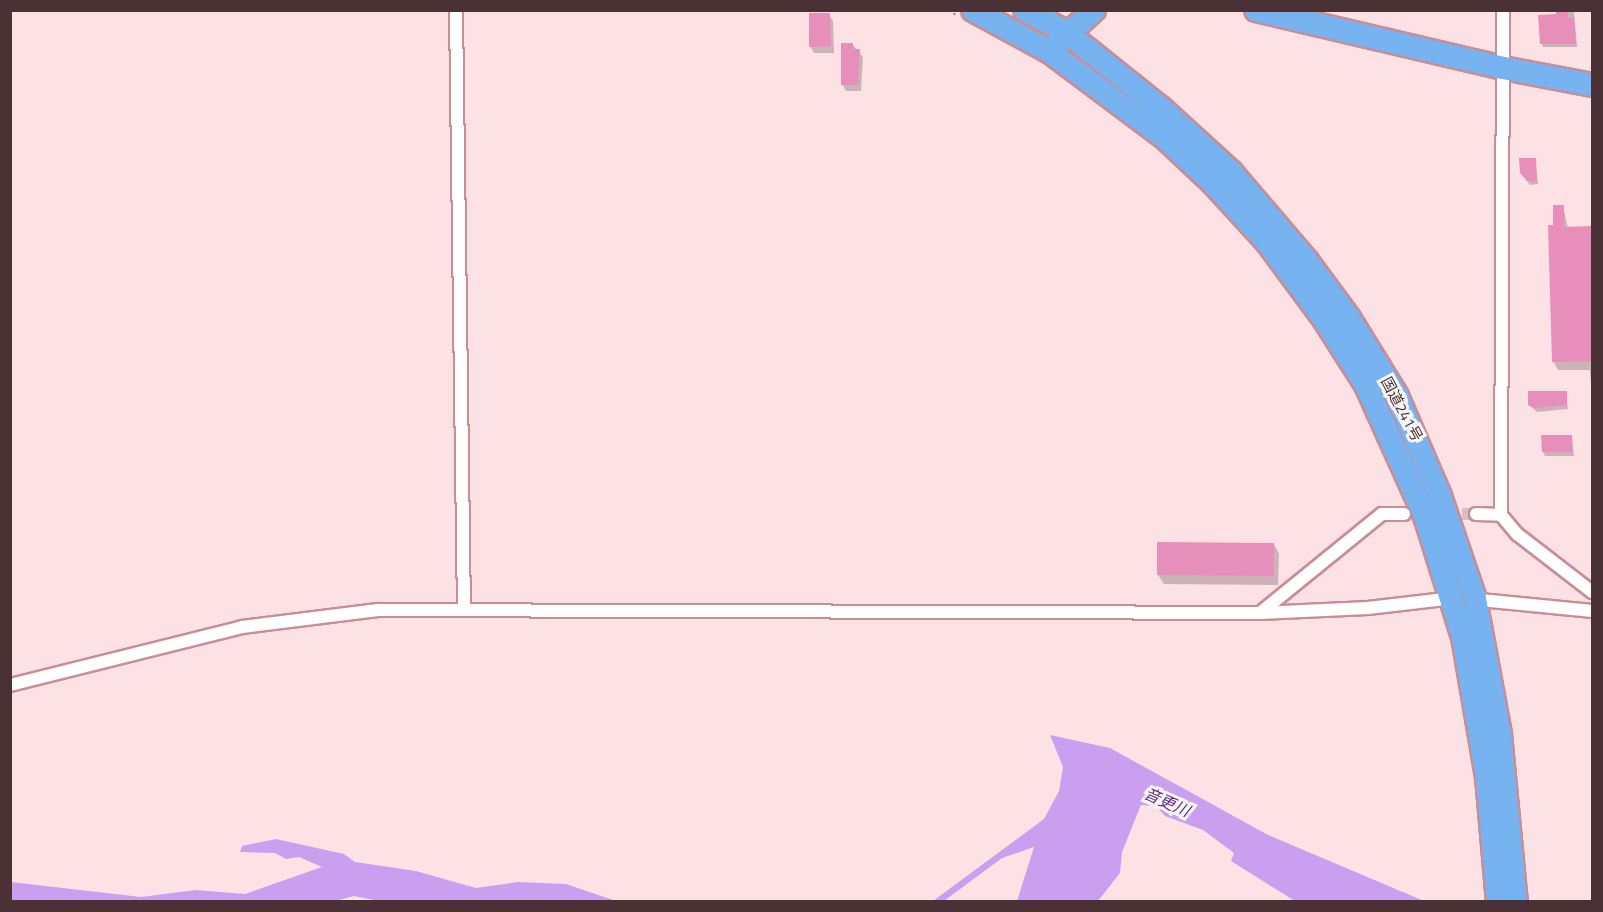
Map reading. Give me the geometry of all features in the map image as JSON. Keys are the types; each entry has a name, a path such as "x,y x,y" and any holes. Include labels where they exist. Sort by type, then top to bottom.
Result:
{"highway":[{"name":"国道241号","path":"1025,10 1066,32 1161,108 1231,172 1307,261 1349,318 1397,396 1421,445 1500,734 1516,902"},
{"path":"1050,52 1066,32 1094,10"},
{"path":"1256,10 1503,68 1593,85"},
{"name":"国道241号","path":"965,13 1050,52 1166,138 1213,183 1267,242 1324,319 1366,385 1402,457 1464,598"},
{"name":"国道241号","path":"1472,633 1488,777 1498,902"}],"street":[{"path":"456,10 464,610"},
{"path":"1503,10 1501,515 1517,534 1593,592"},
{"path":"1260,613 1382,514 1404,514"},
{"path":"1476,514 1501,515"},
{"path":"10,685 242,627 378,610 1260,613 1368,608 1464,598 1593,611"}],"path":[{"path":"948,10 965,13"}],"water":[{"name":"音更川","path":"1050,735 1110,748 1268,835 1424,901 1295,901 1231,861 1234,853 1203,830 1165,816 1156,806 1141,805 1122,852 1120,873 1098,901 1017,901 1034,847 1002,858 944,901 933,901 1044,819 1059,791 1063,767"},
{"path":"276,839 344,854 355,862 416,871 476,888 518,882 566,884 616,901 384,902 354,896 332,902 11,901 11,882 141,897 196,890 245,894 322,867 299,857 286,859 275,853 240,852 242,846"}],"building":[{"path":"1556,10 1568,10 1567,18 1574,18 1576,44 1540,44 1538,15 1556,14"},
{"path":"809,13 830,13 831,46 809,47"},
{"path":"841,43 853,43 853,49 860,49 858,85 841,85"},
{"path":"1519,158 1536,158 1537,181 1527,181 1520,173"},
{"path":"1553,205 1564,205 1564,227 1593,226 1593,361 1552,362 1548,225 1553,225"},
{"path":"1528,391 1567,391 1567,405 1534,408 1528,405"},
{"path":"1541,435 1572,435 1572,452 1542,452"},
{"path":"1157,542 1274,543 1274,576 1157,575"}],"tunnel":[{"path":"1444,514 1476,514"}]}
